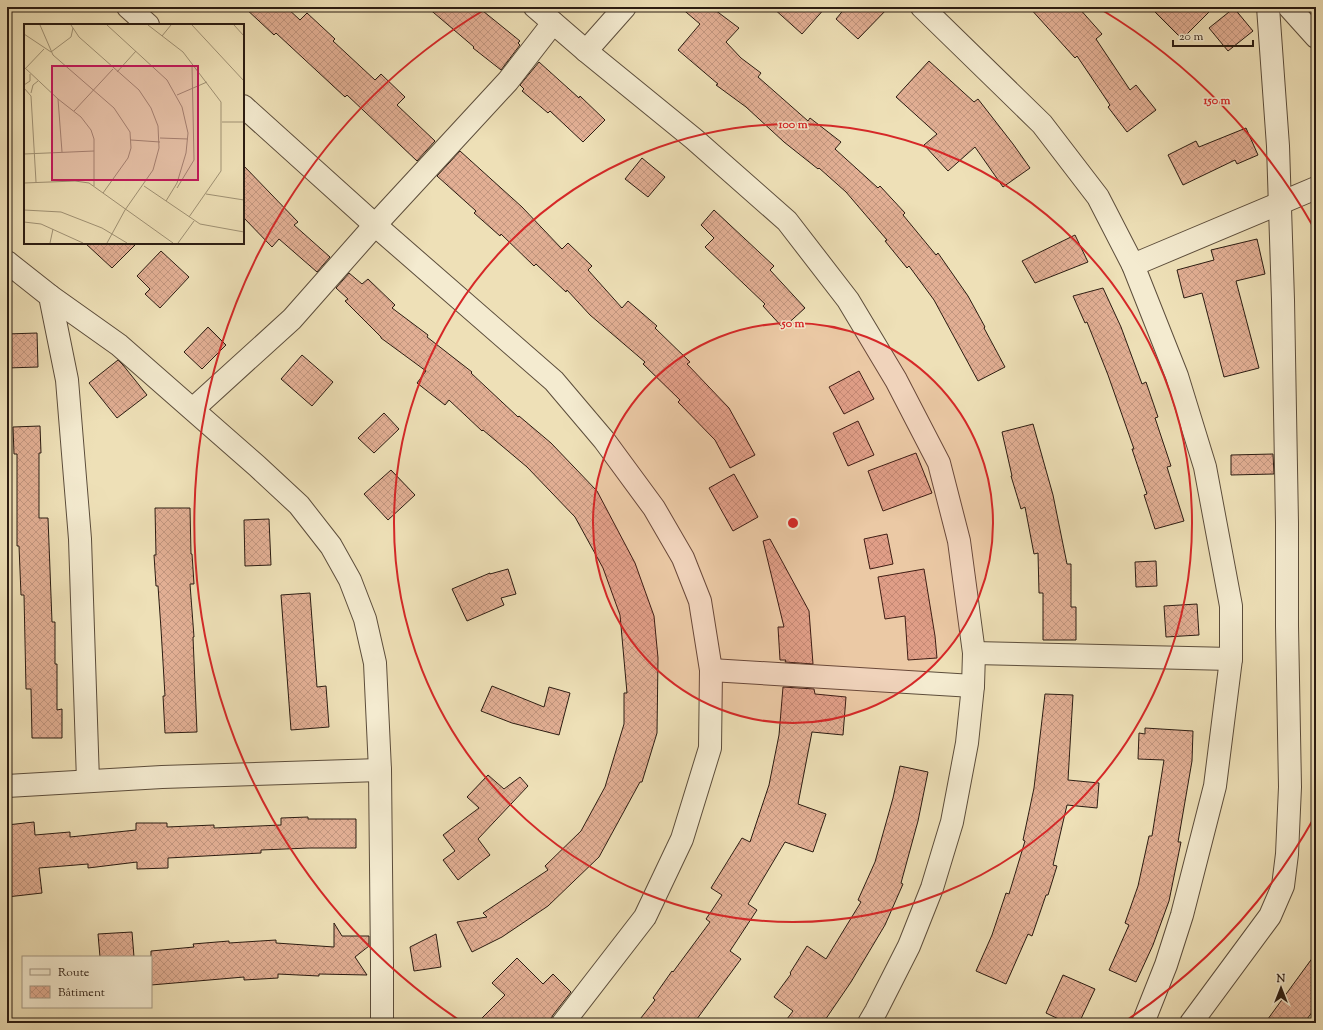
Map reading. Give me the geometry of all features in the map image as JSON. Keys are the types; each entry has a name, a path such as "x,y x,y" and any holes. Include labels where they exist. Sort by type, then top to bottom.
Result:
{"street":[{"path":"128,7 147,24"},
{"path":"535,7 694,139 787,221 848,300 896,380 939,463 959,541 974,653 973,686 967,743 952,822 932,888 909,946 869,1023"},
{"path":"586,50 626,7"},
{"path":"922,7 1042,124 1098,197 1133,265 1177,376 1205,467 1231,606 1231,659 1215,786 1182,915 1166,965 1143,1023"},
{"path":"1191,1023 1270,916 1283,886 1287,854 1290,787 1287,523 1280,204 1278,146 1268,7"},
{"path":"1289,7 1316,37"},
{"path":"193,409 292,320 375,224 508,81 553,23"},
{"path":"244,107 554,381 604,440 654,508 683,558 700,601 711,670 710,748 682,839 645,917 563,1023"},
{"path":"1133,265 1316,188"},
{"path":"7,262 50,296 119,345 258,466 299,505 331,546 350,580 365,619 375,663 380,770 382,1023"},
{"path":"50,296 67,380 80,538 88,781"},
{"path":"974,653 1231,659"},
{"path":"711,670 973,686"},
{"path":"7,786 229,774 380,770"}],"building":[{"path":"244,7 286,7 300,20 307,13 335,39 333,41 375,80 381,74 405,97 397,105 435,141 417,161 347,95 345,97 276,33 274,35"},
{"path":"427,7 478,7 520,41 518,43 520,45 501,70 473,48 474,47"},
{"path":"680,7 711,7 739,28 726,42 741,58 761,73 758,77 808,121 810,118 841,142 835,149 878,188 880,186 905,213 903,215 936,255 938,253 968,296 1005,367 978,381 934,300 909,266 907,268 885,241 887,240 846,192 819,168 818,169 784,142 746,107 716,85 718,84 678,50 700,24"},
{"path":"772,7 826,7 802,34"},
{"path":"846,7 889,7 858,39 836,19"},
{"path":"1029,7 1078,7 1102,34 1096,39 1130,90 1136,85 1156,110 1127,132 1108,107 1110,105 1077,56 1075,58"},
{"path":"1150,7 1214,7 1182,39"},
{"path":"1234,8 1253,31 1228,51 1209,28"},
{"path":"929,61 974,102 978,99 1030,168 1003,187 975,147 948,171 924,145 937,134 896,97"},
{"path":"539,62 579,98 580,96 605,120 583,142 550,111 548,113 522,91 524,89 520,85"},
{"path":"1246,128 1258,155 1237,164 1235,160 1183,185 1168,155 1196,141 1199,147"},
{"path":"460,151 522,207 562,249 568,243 592,266 588,270 622,308 628,301 657,326 655,328 690,362 687,364 729,408 755,455 730,468 715,440 678,402 680,400 643,364 645,362 590,315 567,290 566,292 536,264 534,266 501,234 500,236 474,213 476,211 437,176"},
{"path":"642,158 665,177 648,197 625,179"},
{"path":"244,166 298,222 294,225 330,257 317,272 279,239 272,247 244,218"},
{"path":"714,210 774,266 770,270 805,308 783,328 763,306 765,304 705,247 714,238 701,225"},
{"path":"1075,235 1088,262 1035,283 1022,261"},
{"path":"1257,239 1265,274 1236,281 1259,368 1224,377 1202,293 1184,298 1177,270 1214,260 1211,250"},
{"path":"86,244 136,244 112,268"},
{"path":"161,251 189,277 160,308 145,294 150,289 137,276"},
{"path":"349,273 362,284 368,279 395,305 392,308 428,335 427,337 472,372 471,373 518,417 519,416 551,443 597,491 635,563 654,616 658,658 657,733 642,782 640,782 599,857 548,906 502,937 472,952 457,922 487,917 483,913 548,870 545,866 581,831 605,787 624,724 624,693 627,693 620,615 603,568 575,517 527,467 483,430 482,431 449,400 445,405 417,383 426,371 381,338 345,301 348,299 336,288"},
{"path":"1103,288 1121,327 1142,384 1146,382 1158,417 1155,418 1171,466 1167,467 1184,521 1155,529 1144,495 1147,494 1132,449 1134,449 1108,375 1087,322 1085,323 1073,296"},
{"path":"208,327 226,345 202,369 184,352"},
{"path":"37,333 38,367 7,368 7,334"},
{"path":"302,355 333,382 312,406 281,379"},
{"path":"118,360 147,395 117,418 89,383"},
{"path":"859,371 874,399 844,414 829,387"},
{"path":"384,413 399,429 374,453 358,438"},
{"path":"858,421 874,455 848,466 833,433"},
{"path":"1033,424 1053,495 1067,564 1071,564 1071,607 1076,607 1076,640 1043,640 1043,593 1039,593 1038,553 1034,554 1025,507 1021,509 1011,476 1002,432"},
{"path":"40,426 41,453 39,453 39,518 48,518 52,622 55,622 55,664 57,664 57,710 62,709 62,738 32,738 31,689 26,689 24,595 21,595 19,546 17,546 17,454 14,454 13,427"},
{"path":"916,453 932,493 883,511 868,471"},
{"path":"1273,454 1274,474 1231,475 1231,455"},
{"path":"391,470 415,495 388,520 364,494"},
{"path":"734,474 758,517 733,531 709,488"},
{"path":"155,508 190,508 191,554 194,584 190,584 194,637 197,732 165,733 163,696 165,696 161,629 154,555 156,555"},
{"path":"269,519 271,565 245,566 244,520"},
{"path":"887,534 893,564 870,569 864,539"},
{"path":"770,539 809,611 813,664 785,662 786,660 780,660 778,627 784,627 763,541"},
{"path":"1156,561 1157,586 1136,587 1135,562"},
{"path":"508,569 516,594 501,598 504,605 467,621 452,589 490,573"},
{"path":"924,569 935,636 937,658 908,660 905,616 885,619 878,577"},
{"path":"310,593 317,687 326,686 329,727 291,730 281,595"},
{"path":"1197,604 1199,635 1166,637 1164,606"},
{"path":"492,686 544,707 549,687 570,693 559,735 512,723 481,711"},
{"path":"783,687 814,689 815,694 846,697 843,735 812,732 798,804 826,814 813,852 785,842 748,904 757,910 730,951 741,959 694,1023 637,1023 655,1000 653,998 672,971 673,972 710,922 706,919 722,895 711,888 742,838 750,842 769,785 779,735"},
{"path":"1045,694 1073,695 1068,780 1099,783 1097,808 1067,805 1053,865 1057,866 1048,895 1046,895 1032,936 1028,934 1006,984 976,971 992,935 1006,893 1009,894 1025,841 1023,840 1034,788"},
{"path":"1145,728 1193,731 1192,761 1178,842 1181,842 1169,901 1153,945 1136,982 1109,970 1129,925 1125,923 1138,886 1149,836 1152,836 1164,760 1138,759 1139,733 1145,734"},
{"path":"900,766 928,772 918,821 901,883 903,884 885,925 851,982 823,1023 784,1023 793,1011 774,997 791,974 790,973 807,946 826,959 861,902 858,900 875,862 893,798"},
{"path":"488,775 504,789 520,777 528,786 478,839 490,855 458,880 443,860 455,851 443,835 479,808 467,797"},
{"path":"308,817 308,819 356,819 356,848 261,850 261,853 168,858 168,868 137,869 137,862 88,868 88,864 39,868 42,893 7,897 7,825 34,822 35,835 70,832 70,837 136,830 136,823 167,823 167,827 214,825 214,828 281,825 281,818"},
{"path":"334,923 342,936 369,936 369,946 355,957 367,975 319,974 319,976 278,974 278,978 244,980 244,977 152,985 151,951 194,947 193,944 229,941 229,943 276,940 276,943 334,947"},
{"path":"132,932 134,956 100,956 98,934"},
{"path":"436,934 441,967 414,971 410,947"},
{"path":"1316,953 1316,1007 1304,1023 1265,1023"},
{"path":"517,958 543,984 553,974 571,992 553,1015 549,1023 477,1023 505,995 492,983"},
{"path":"1063,975 1095,989 1079,1023 1067,1023 1046,1013"}]}
